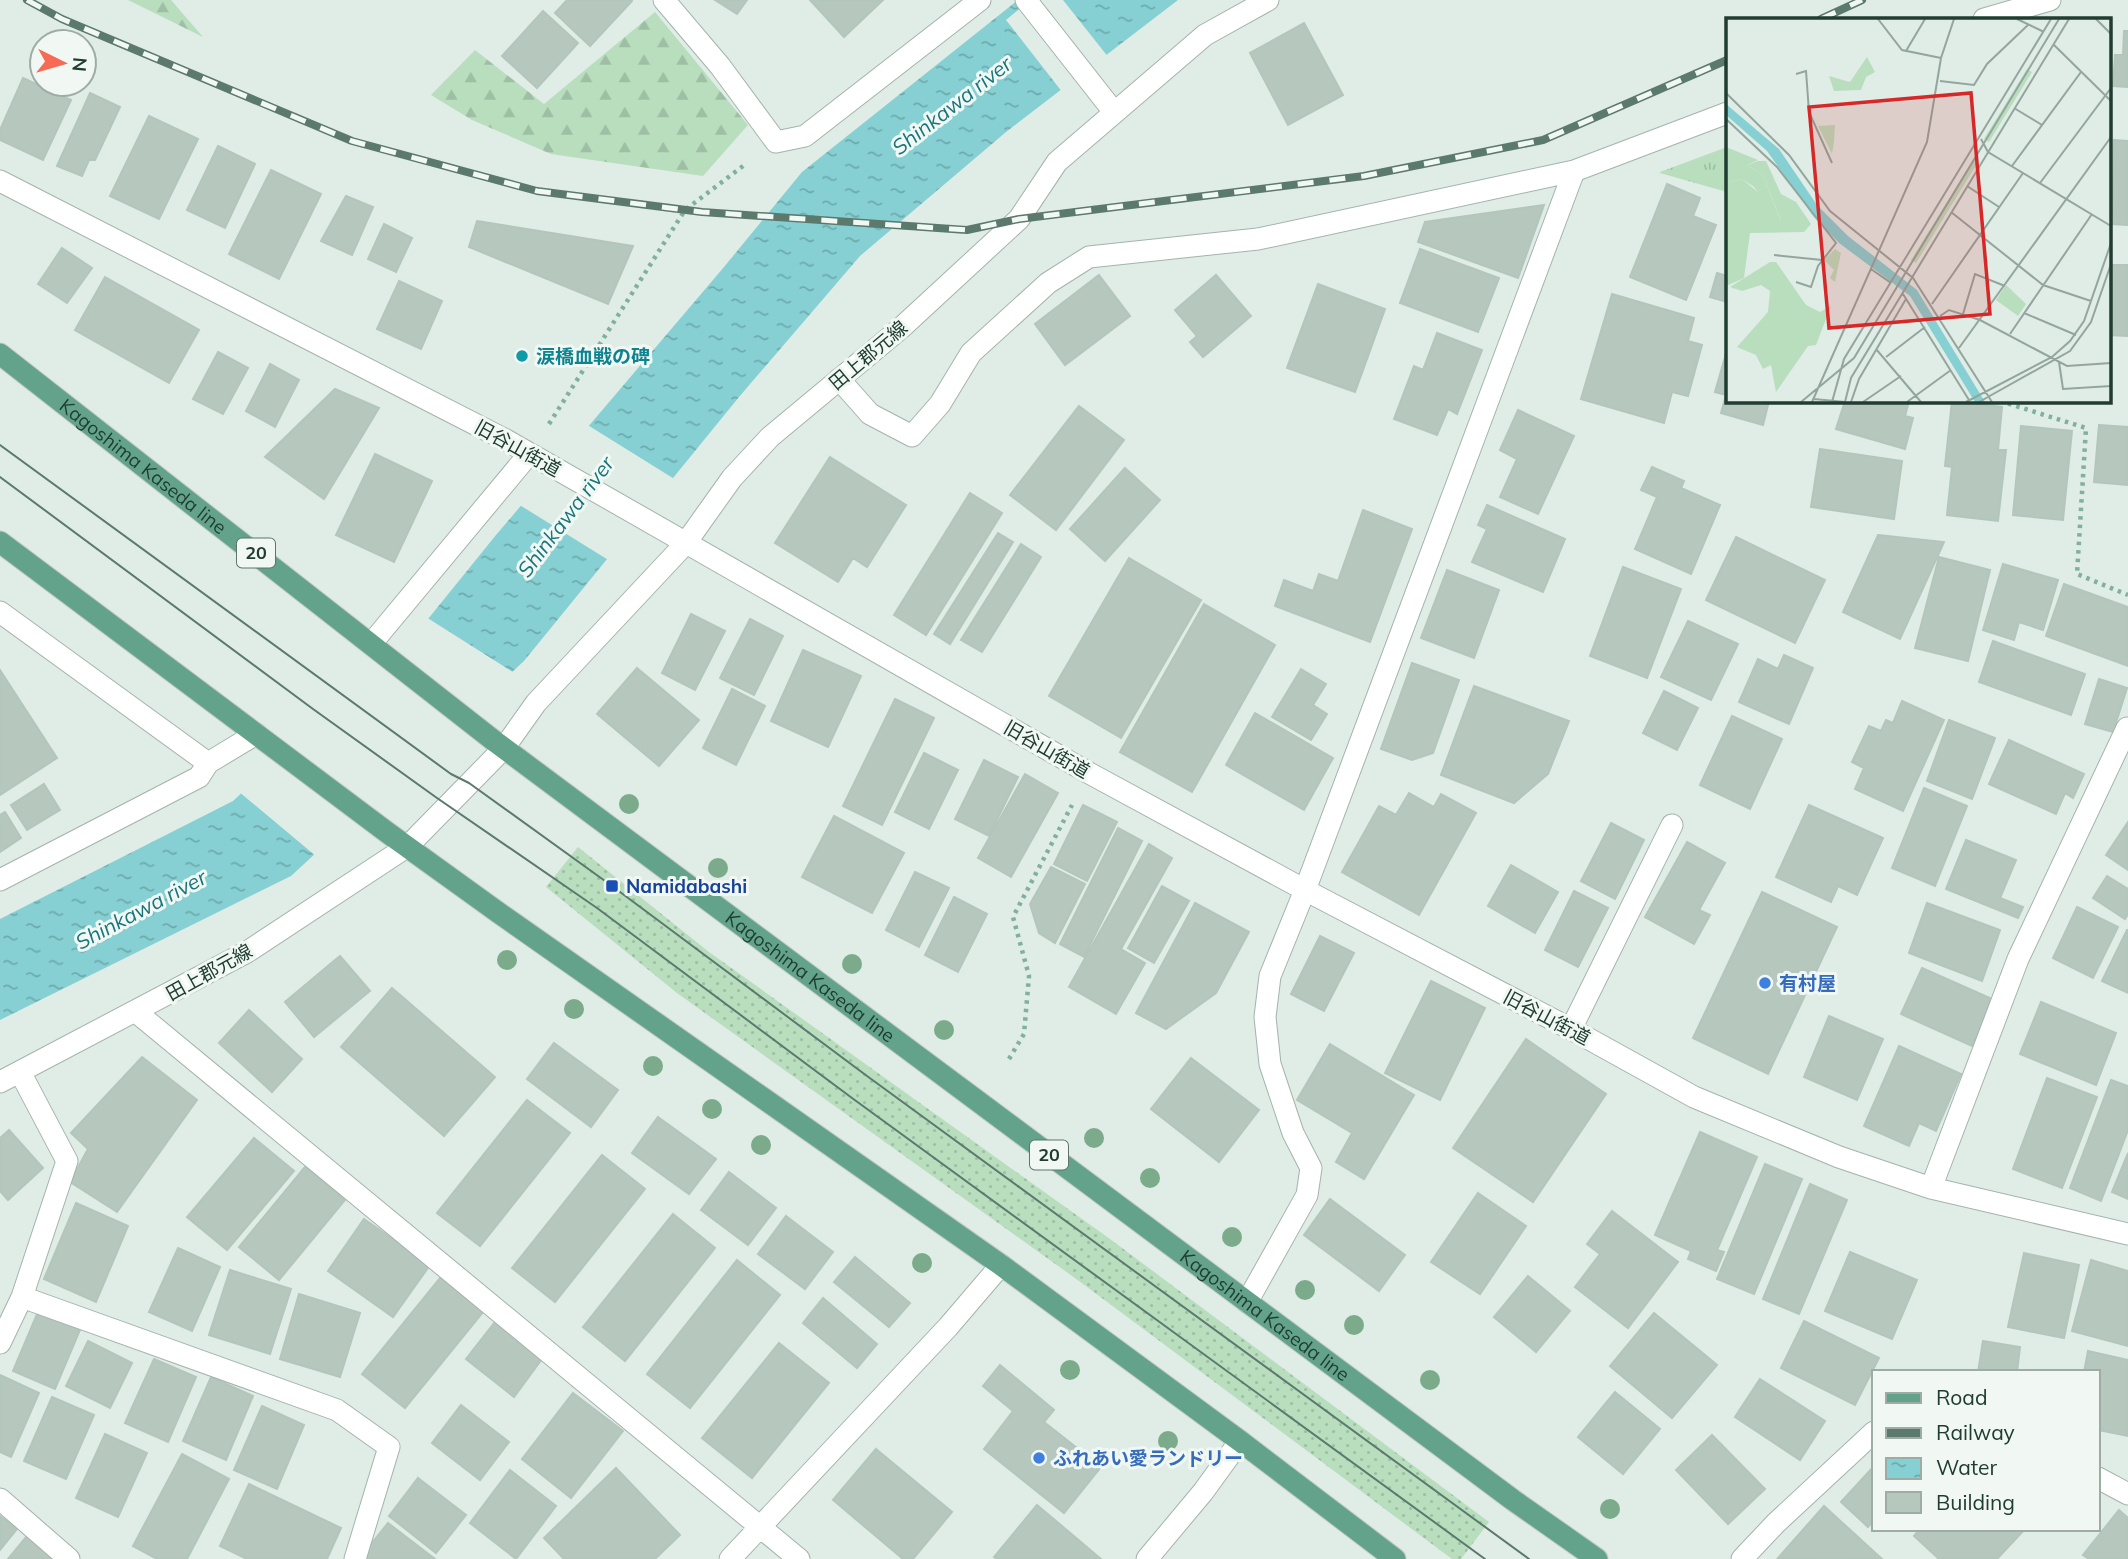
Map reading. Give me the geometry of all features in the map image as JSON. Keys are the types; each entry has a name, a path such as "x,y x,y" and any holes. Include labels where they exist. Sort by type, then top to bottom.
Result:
{"main road":[{"name":"Kagoshima Kaseda line","path":"0,354 498,744 1513,1500 1597,1559"},
{"path":"0,542 388,833 1001,1265 1395,1559"}],"street":[{"path":"664,0 720,66 776,142 805,136 980,0"},
{"path":"1026,0 1114,112"},
{"name":"田上郡元線","path":"0,1082 247,952 408,846 498,744 685,544 732,478 771,438 901,328 1018,219 1057,162 1205,35 1268,0"},
{"path":"1987,18 2050,0"},
{"path":"839,379 870,414 912,436 940,404 971,354 1048,283 1089,257 1258,239 1574,171 1726,113"},
{"path":"1247,1302 1307,1195 1311,1168 1293,1133 1270,1064 1265,1017 1270,976 1305,891 1574,171"},
{"name":"旧谷山街道","path":"0,181 461,416 1089,773 1694,1097 1839,1157 1931,1188 2128,1234"},
{"path":"378,649 529,454"},
{"path":"0,612 208,763"},
{"path":"1931,1188 2018,959 2127,728"},
{"path":"0,880 199,777 208,763 256,734"},
{"path":"1570,1029 1671,825"},
{"path":"136,1012 799,1559"},
{"path":"0,1343 22,1297 67,1161 20,1072"},
{"path":"730,1559 939,1337 1001,1265"},
{"path":"22,1297 337,1410 389,1447 355,1559"},
{"path":"1742,1559 1872,1434"},
{"path":"1147,1559 1203,1492 1240,1441"},
{"path":"2100,1479 2128,1494"},
{"path":"0,1499 69,1559"}],"path":[{"path":"529,454 685,210 776,142"},
{"path":"2003,402 2086,428 2077,574 2128,595"},
{"path":"1009,1059 1024,1034 1029,976 1013,917 1089,773"}],"green space":[{"path":"128,0 171,0 203,37"},
{"path":"655,12 748,125 703,176 551,154 472,120 431,95 475,50 544,104"},
{"path":"1726,147 1726,192 1660,172"},
{"path":"578,847 709,952 1110,1239 1489,1522 1461,1559 1452,1559 1079,1281 677,993 546,887"}],"water":[{"name":"Shinkawa river","path":"1018,0 1178,0 1006,132 860,256 739,397 524,661 291,876 0,1020 0,919 233,801 428,619 802,172"}],"pier":[{"path":"1030,0 1063,0 1109,58 1063,93 1006,20"},
{"path":"586,424 676,480 610,561 518,504"},
{"path":"426,617 516,674 317,857 238,791"}],"building":[{"path":"567,0 632,1 590,46 555,13"},
{"path":"715,0 747,0 737,14"},
{"path":"810,0 883,0 844,37"},
{"path":"543,11 578,43 537,88 502,56"},
{"path":"1304,23 1343,95 1288,125 1250,53"},
{"path":"2124,31 2128,31 2128,87 2113,86 2115,55 2123,55"},
{"path":"23,78 28,80 28,98 71,100 43,160 0,140 0,130"},
{"path":"98,97 120,107 95,160 89,160 82,176 57,166 88,98"},
{"path":"149,116 198,139 159,219 110,196"},
{"path":"2114,140 2128,141 2128,225 2112,224"},
{"path":"218,146 255,164 225,228 187,210"},
{"path":"271,170 321,194 279,279 229,254"},
{"path":"1667,184 1700,198 1693,216 1716,225 1686,300 1630,277"},
{"path":"346,196 373,207 352,255 321,241"},
{"path":"1544,205 1518,278 1418,242 1425,222"},
{"path":"477,221 633,246 608,304 469,247"},
{"path":"384,224 412,238 396,272 368,259"},
{"path":"62,248 92,268 67,303 38,284"},
{"path":"1420,249 1499,278 1478,332 1400,303"},
{"path":"2110,265 2128,265 2128,336 2110,335"},
{"path":"1717,273 1726,276 1726,302 1710,297"},
{"path":"1099,275 1130,316 1065,365 1035,324"},
{"path":"1216,275 1251,316 1203,357 1190,342 1197,336 1175,310"},
{"path":"105,277 199,330 169,383 75,330"},
{"path":"399,281 442,301 421,349 377,329"},
{"path":"1318,284 1385,309 1355,392 1287,368"},
{"path":"1612,294 1694,318 1688,341 1702,345 1688,396 1672,392 1664,423 1581,399"},
{"path":"1437,333 1482,350 1457,414 1448,409 1437,435 1394,419 1414,366 1423,370"},
{"path":"218,352 248,368 223,414 193,399"},
{"path":"1726,354 1726,395 1715,392"},
{"path":"270,364 299,380 275,427 246,411"},
{"path":"335,389 379,408 324,499 265,457"},
{"path":"1726,395 1726,402 1769,402 1763,425 1721,413"},
{"path":"1845,402 1909,402 1905,416 1913,418 1905,449 1836,429"},
{"path":"1952,402 2002,407 1998,450 2006,450 1998,521 1947,515 1952,467 1945,466"},
{"path":"1079,406 1124,440 1056,530 1010,495"},
{"path":"1518,410 1574,436 1538,514 1500,497 1517,459 1500,450"},
{"path":"2099,425 2128,427 2128,485 2094,482"},
{"path":"2021,426 2072,431 2063,520 2013,515"},
{"path":"1820,449 1902,461 1894,519 1811,507"},
{"path":"375,454 432,481 394,562 336,535"},
{"path":"830,457 906,505 867,567 853,558 838,582 775,543"},
{"path":"1652,467 1684,481 1681,488 1720,505 1691,574 1635,549 1657,497 1641,490"},
{"path":"1125,468 1160,500 1105,561 1070,529"},
{"path":"970,493 1002,513 926,635 894,615"},
{"path":"1487,505 1565,539 1543,592 1472,562 1487,529 1478,525"},
{"path":"1363,510 1412,529 1370,642 1275,606 1284,580 1313,591 1319,574 1338,581"},
{"path":"998,533 1013,542 950,644 934,634"},
{"path":"1878,535 1944,542 1900,639 1843,612"},
{"path":"1736,537 1825,580 1795,643 1706,600"},
{"path":"1021,544 1041,557 982,652 961,640"},
{"path":"1939,557 1990,570 1968,661 1915,648"},
{"path":"1129,558 1201,600 1121,738 1049,696"},
{"path":"2003,564 2058,580 2043,630 2019,622 2014,640 1983,630"},
{"path":"1623,567 1681,589 1647,678 1590,656"},
{"path":"1447,570 1499,590 1474,658 1421,638"},
{"path":"2064,584 2128,607 2128,666 2046,636"},
{"path":"1204,604 1275,645 1192,792 1120,752"},
{"path":"691,614 725,631 695,690 662,673"},
{"path":"750,619 783,636 754,695 720,678"},
{"path":"1688,621 1738,644 1711,700 1661,677"},
{"path":"1993,641 2085,674 2071,715 1979,682"},
{"path":"803,650 861,676 828,747 771,721"},
{"path":"1784,655 1813,668 1789,724 1739,702 1758,659 1778,669"},
{"path":"1412,663 1459,680 1433,753 1412,760 1381,749"},
{"path":"637,668 699,720 659,766 597,714"},
{"path":"1301,669 1326,684 1313,705 1327,714 1311,740 1272,717"},
{"path":"0,670 57,758 0,795"},
{"path":"2099,679 2127,688 2113,732 2085,724"},
{"path":"1474,686 1569,721 1548,774 1514,803 1441,775"},
{"path":"732,689 765,706 736,765 703,748"},
{"path":"1664,691 1698,708 1677,750 1643,733"},
{"path":"895,699 934,718 882,825 843,806"},
{"path":"1902,701 1944,720 1903,811 1855,789 1864,768 1852,762 1869,726 1881,731 1886,720 1893,723"},
{"path":"1255,713 1333,758 1304,810 1226,765"},
{"path":"1732,716 1782,739 1750,809 1700,785"},
{"path":"1949,720 1995,738 1972,799 1927,781"},
{"path":"2009,740 2084,774 2073,798 2065,793 2056,814 1989,784"},
{"path":"924,753 958,770 929,829 895,812"},
{"path":"984,760 1018,777 989,836 955,819"},
{"path":"1025,774 1058,793 1011,877 978,858"},
{"path":"44,784 60,810 27,830 11,805"},
{"path":"1924,788 1967,806 1935,886 1892,868"},
{"path":"1409,793 1434,807 1441,794 1476,813 1419,915 1342,872 1379,806 1396,815"},
{"path":"1083,805 1117,822 1087,881 1054,864"},
{"path":"1809,805 1883,838 1857,895 1838,886 1831,902 1776,877"},
{"path":"5,812 21,838 0,852 0,815"},
{"path":"834,816 904,853 872,913 802,877"},
{"path":"2128,822 2128,870 2106,855"},
{"path":"1611,823 1644,840 1615,899 1581,881"},
{"path":"1118,828 1142,841 1084,957 1060,944"},
{"path":"1966,840 2016,860 2000,898 2023,907 2018,918 1946,889"},
{"path":"1687,842 1725,863 1699,910 1710,915 1694,944 1645,917"},
{"path":"1149,844 1172,858 1121,949 1145,963 1116,1014 1069,987"},
{"path":"1511,865 1558,892 1535,933 1488,906"},
{"path":"1051,867 1085,884 1055,943 1039,933 1030,904"},
{"path":"915,872 949,888 919,947 886,930"},
{"path":"2107,876 2128,889 2128,914 2125,919 2093,898"},
{"path":"1162,886 1189,901 1154,963 1128,948"},
{"path":"1574,891 1608,908 1578,967 1545,950"},
{"name":"有村屋","path":"1762,892 1837,927 1768,1074 1693,1038"},
{"path":"954,897 987,914 958,972 925,955"},
{"path":"1195,903 1249,932 1216,993 1166,1029 1136,1013"},
{"path":"1927,903 2000,930 1982,981 1909,953"},
{"path":"2077,907 2118,927 2093,978 2053,958"},
{"path":"2128,930 2128,993 2102,981"},
{"path":"1320,936 1354,953 1324,1011 1291,994"},
{"path":"340,956 370,991 314,1037 285,1002"},
{"path":"1922,968 1992,999 1972,1046 1901,1014"},
{"path":"1431,981 1485,1008 1440,1100 1385,1073"},
{"path":"392,988 495,1077 444,1136 341,1047"},
{"path":"2041,1002 2116,1033 2096,1085 2020,1054"},
{"path":"249,1010 302,1059 272,1092 219,1043"},
{"path":"1829,1016 1883,1039 1857,1100 1804,1077"},
{"path":"1526,1039 1606,1094 1533,1202 1453,1148"},
{"path":"554,1043 618,1090 591,1127 527,1079"},
{"path":"1330,1044 1414,1095 1364,1179 1336,1162 1352,1133 1297,1100"},
{"path":"1899,1046 1961,1074 1936,1131 1919,1123 1909,1146 1864,1126"},
{"path":"142,1057 197,1100 117,1212 70,1182 88,1149 71,1133"},
{"path":"1191,1058 1259,1110 1219,1162 1151,1109"},
{"path":"2047,1078 2097,1097 2062,1188 2013,1169"},
{"path":"2111,1080 2128,1086 2128,1130 2101,1201 2070,1188"},
{"path":"527,1100 570,1133 480,1246 437,1213"},
{"path":"658,1117 716,1159 689,1194 632,1153"},
{"path":"9,1130 43,1168 8,1200 0,1191 0,1138"},
{"path":"1700,1132 1757,1157 1717,1250 1724,1252 1716,1271 1688,1259 1691,1251 1655,1235"},
{"path":"254,1138 294,1171 227,1250 187,1217"},
{"path":"2128,1153 2128,1199 2112,1192"},
{"path":"602,1155 645,1189 555,1302 512,1268"},
{"path":"1765,1164 1802,1179 1754,1294 1717,1279"},
{"path":"305,1167 345,1200 279,1280 239,1247"},
{"path":"729,1172 776,1208 748,1245 701,1210"},
{"path":"1810,1184 1847,1200 1799,1314 1763,1299"},
{"path":"1478,1193 1526,1226 1480,1294 1431,1262"},
{"path":"1330,1199 1405,1255 1379,1291 1304,1235"},
{"path":"76,1203 128,1226 96,1302 44,1279"},
{"path":"1612,1211 1678,1262 1628,1328 1575,1287 1600,1254 1587,1244"},
{"path":"673,1214 715,1248 625,1361 583,1327"},
{"path":"786,1216 833,1252 805,1289 758,1254"},
{"path":"364,1219 430,1265 393,1317 328,1271"},
{"path":"178,1248 220,1267 192,1331 149,1312"},
{"path":"1850,1252 1917,1280 1892,1339 1825,1311"},
{"path":"2024,1253 2079,1265 2064,1338 2008,1327"},
{"path":"855,1257 910,1303 889,1327 834,1282"},
{"path":"737,1260 780,1295 690,1408 647,1374"},
{"path":"2091,1260 2128,1271 2128,1346 2072,1331"},
{"path":"230,1270 291,1289 270,1354 209,1335"},
{"path":"445,1272 488,1306 405,1408 362,1374"},
{"path":"1528,1276 1570,1311 1536,1352 1494,1317"},
{"path":"299,1294 360,1313 340,1377 280,1359"},
{"path":"823,1298 877,1344 857,1368 803,1323"},
{"path":"40,1307 82,1325 55,1389 13,1371"},
{"path":"1654,1313 1717,1365 1672,1418 1610,1366"},
{"path":"1804,1321 1879,1358 1855,1405 1781,1368"},
{"path":"495,1322 542,1359 514,1397 466,1359"},
{"path":"88,1341 132,1363 110,1408 66,1386"},
{"path":"1983,1341 2020,1347 2017,1370 1978,1370"},
{"path":"779,1343 829,1383 752,1478 702,1438"},
{"path":"2088,1351 2128,1360 2128,1436 2100,1430 2100,1370 2084,1370"},
{"path":"154,1359 196,1377 168,1442 125,1423"},
{"path":"1000,1365 1054,1410 1044,1422 1101,1467 1064,1513 984,1449 1013,1411 983,1386"},
{"path":"0,1375 39,1393 11,1457 0,1452"},
{"path":"211,1377 253,1396 226,1460 183,1441"},
{"path":"1760,1379 1825,1421 1800,1460 1735,1417"},
{"path":"1615,1392 1660,1429 1623,1474 1578,1437"},
{"path":"573,1393 623,1431 571,1498 522,1459"},
{"path":"52,1397 94,1415 66,1479 24,1461"},
{"path":"461,1405 509,1442 480,1480 432,1443"},
{"path":"262,1406 304,1425 277,1489 234,1470"},
{"path":"105,1434 147,1453 118,1517 76,1498"},
{"path":"1712,1435 1765,1489 1728,1524 1676,1470"},
{"path":"876,1449 952,1512 913,1559 903,1559 833,1500"},
{"path":"182,1454 229,1479 187,1559 157,1559 133,1546"},
{"path":"616,1468 680,1535 655,1559 564,1559 544,1538"},
{"path":"1872,1468 1872,1522 1868,1527 1841,1502"},
{"path":"510,1470 556,1506 516,1559 470,1523"},
{"path":"418,1478 466,1515 436,1553 389,1516"},
{"path":"249,1484 341,1528 327,1559 247,1559 220,1546"},
{"path":"1037,1505 1101,1559 994,1557"},
{"path":"1824,1506 1882,1559 1778,1558"},
{"path":"2119,1510 2128,1518 2128,1559 2089,1559 2083,1555"},
{"path":"0,1516 17,1529 0,1550"},
{"path":"388,1523 435,1559 359,1559"},
{"path":"1918,1531 2023,1531 1997,1559 1939,1559 1914,1536"},
{"path":"27,1536 55,1559 8,1559"}],"tram line":[{"path":"0,445 451,774 469,783 612,886 867,1076 1529,1559"},
{"path":"0,477 313,709 597,908 852,1098 1485,1559"}],"railway":[{"path":"27,0 62,19 352,141 537,191 702,212 967,230 1019,219 1364,176 1543,140 1726,60"},
{"path":"1823,18 1862,0"}],"place":[{"name":"涙橋血戦の碑","path":"522,356"},
{"name":"Namidabashi","path":"612,886"},
{"name":"有村屋","path":"1765,983"},
{"name":"ふれあい愛ランドリー","path":"1039,1458"}]}
